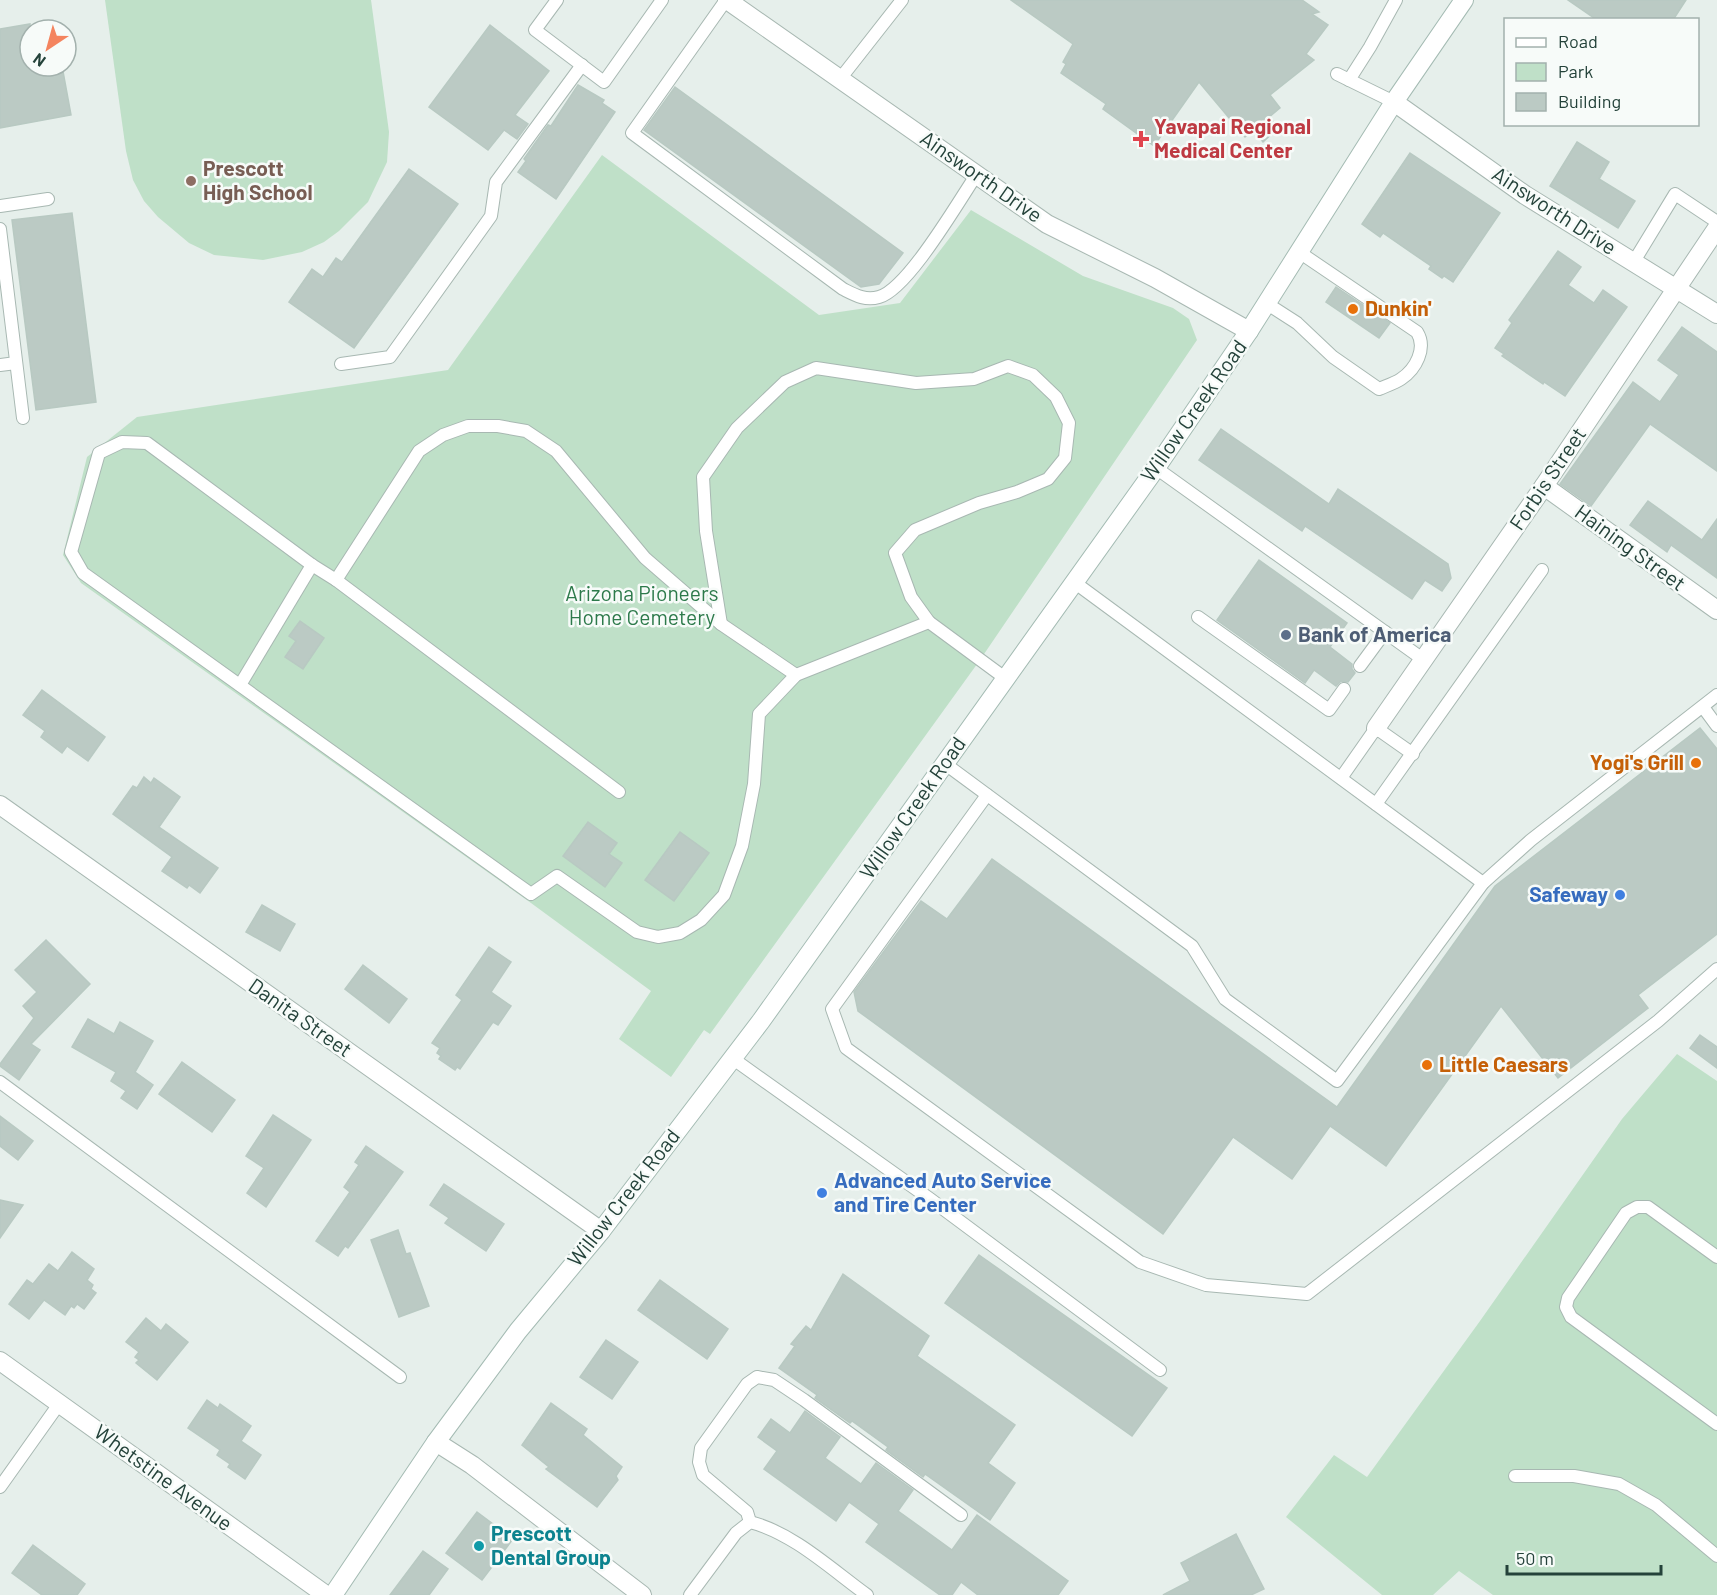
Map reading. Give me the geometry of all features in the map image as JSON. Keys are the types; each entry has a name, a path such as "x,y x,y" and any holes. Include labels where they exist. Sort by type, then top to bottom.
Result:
{"street":[{"name":"Ainsworth Drive","path":"726,0 1047,224 1155,278 1249,331"},
{"name":"Willow Creek Road","path":"333,1595 436,1442 518,1331 601,1231 732,1058 1156,468 1249,331 1394,102 1464,0"},
{"name":"Ainsworth Drive","path":"1394,102 1525,195 1717,314"},
{"name":"Forbis Street","path":"1376,728 1544,486 1717,228"},
{"name":"Haining Street","path":"1544,486 1717,610"},
{"name":"Danita Street","path":"0,805 601,1231"},
{"name":"Whetstine Avenue","path":"0,1361 326,1595"},
{"path":"436,1442 472,1465 642,1595"}],"lane":[{"path":"557,0 535,30 604,82 662,0"},
{"path":"726,0 632,133 843,290 862,299 879,297 898,286 916,264 977,174"},
{"path":"840,79 902,0"},
{"path":"1349,80 1396,0"},
{"path":"341,364 390,357 491,216 496,182 582,65"},
{"path":"1337,74 1394,102"},
{"path":"1633,263 1675,194 1717,222"},
{"path":"0,206 48,199"},
{"path":"0,229 23,418"},
{"path":"1266,303 1297,323 1333,357 1379,390 1401,379 1410,370 1420,354 1420,338 1417,332 1299,252"},
{"path":"0,365 16,363"},
{"path":"721,624 706,531 703,477 737,428 785,382 816,368 916,383 974,379 1008,366 1033,375 1056,398 1069,423 1065,458 1048,479 1017,492 979,503 915,530 895,553 911,597 929,622 1005,678"},
{"path":"336,580 419,451 443,435 468,426 498,426 526,431 556,451 645,558 721,624 796,675"},
{"path":"619,792 336,580 312,565 147,443 122,442 99,453 71,552 82,573 531,894 557,876 637,932 658,937 680,933 701,920 724,895 742,846 750,805 754,784 759,714 796,675 929,622"},
{"path":"1156,468 1424,660"},
{"path":"240,685 312,565"},
{"path":"1376,804 1542,570"},
{"path":"1074,582 1483,883"},
{"path":"1198,616 1329,710 1344,689"},
{"path":"1360,666 1385,632"},
{"path":"944,763 1192,946 1225,999 1337,1081 1483,883 1531,840 1717,695"},
{"path":"1702,707 1717,726"},
{"path":"1341,778 1376,728 1413,754"},
{"path":"987,795 832,1009 846,1048 1140,1262 1206,1285 1307,1294 1658,1022 1717,969"},
{"path":"732,1058 930,1198 1161,1370"},
{"path":"0,1082 400,1377"},
{"path":"1717,1257 1648,1207 1638,1207 1626,1213 1568,1298 1566,1307 1571,1317 1717,1424"},
{"path":"750,1522 747,1512 703,1475 699,1462 701,1448 747,1384 757,1377 774,1380 794,1393 961,1515"},
{"path":"0,1487 60,1404"},
{"path":"1515,1476 1574,1476 1619,1484 1656,1505 1717,1556"},
{"path":"690,1595 736,1533 750,1522"},
{"path":"750,1522 783,1535 867,1595"}],"green space":[{"path":"105,0 371,0 389,132 387,162 368,202 339,231 324,242 302,252 263,260 214,255 189,243 158,217 144,201 133,180 126,151"},
{"name":"Arizona Pioneers Home Cemetery","path":"602,155 819,315 900,303 971,210 1083,276 1173,308 1189,319 1197,340 980,660 710,1034 704,1030 671,1077 619,1039 651,991 81,583 63,555 87,457 137,417 448,370"},
{"path":"1677,1054 1717,1081 1717,1595 1493,1595 1459,1571 1433,1595 1382,1595 1286,1517 1334,1455 1367,1477 1622,1119"}],"building":[{"path":"1011,0 1302,0 1319,12 1312,14 1328,25 1306,54 1314,60 1270,95 1280,108 1269,117 1278,128 1263,142 1253,130 1245,137 1199,82 1154,146 1103,109 1106,104 1061,73 1066,64 1063,62 1073,44"},
{"path":"1568,0 1686,0 1674,18 1594,18"},
{"path":"490,25 549,71 515,115 528,124 517,139 504,130 488,150 429,107"},
{"path":"18,26 18,78 64,78 71,115 0,128 0,29"},
{"path":"578,85 604,100 602,103 615,112 556,199 518,172 526,161 524,159 548,125 551,126"},
{"path":"675,87 903,253 879,284 861,287 644,130"},
{"path":"1577,142 1609,162 1599,179 1635,201 1618,228 1550,186"},
{"path":"1410,153 1500,213 1453,282 1429,269 1431,266 1383,233 1380,237 1362,224"},
{"path":"409,169 458,204 354,348 289,302 312,269 323,277 336,258 342,262"},
{"path":"72,213 96,402 36,410 12,220"},
{"path":"1558,251 1581,267 1568,285 1594,303 1603,290 1627,307 1565,396 1502,356 1504,354 1495,348 1512,323 1509,320"},
{"name":"Dunkin'","path":"1336,287 1390,323 1379,338 1326,302"},
{"path":"1682,327 1717,352 1717,471 1650,424 1591,506 1560,484 1633,382 1660,402 1679,375 1658,360"},
{"path":"1221,429 1329,504 1338,489 1448,564 1451,578 1442,591 1425,580 1412,599 1305,526 1302,531 1199,460"},
{"path":"1648,501 1702,540 1717,519 1717,578 1671,545 1667,552 1630,525"},
{"name":"Bank of America","path":"1259,560 1347,623 1330,647 1352,664 1355,673 1348,682 1341,681 1336,686 1314,670 1305,683 1217,620"},
{"path":"300,621 324,638 303,669 285,657 296,641 289,636"},
{"path":"42,690 105,737 88,761 67,746 62,753 41,737 45,731 23,715"},
{"path":"1700,728 1717,749 1717,934 1638,995 1648,1008 1558,1078 1501,1006 1386,1166 1330,1126 1292,1179 1233,1137 1163,1234 858,1011 854,992 921,901 947,919 992,859 1337,1107 1495,886"},
{"path":"144,777 151,783 154,778 180,797 159,827 218,868 200,893 189,885 187,888 162,871 172,857 113,814 133,786 137,788"},
{"path":"588,822 617,843 609,854 622,863 605,887 563,856"},
{"path":"680,832 709,853 674,901 645,880"},
{"path":"262,905 295,924 280,951 246,932"},
{"path":"46,940 90,984 31,1044 40,1050 19,1080 0,1064 34,1018 23,1006 37,992 15,970"},
{"path":"489,947 511,962 491,992 511,1006 498,1025 493,1022 460,1069 457,1067 455,1070 439,1059 441,1056 437,1053 440,1048 432,1043 462,1000 456,995"},
{"path":"363,965 407,999 389,1023 345,989"},
{"path":"88,1019 114,1034 120,1022 153,1041 135,1072 153,1085 137,1109 121,1098 126,1091 111,1081 116,1072 72,1047"},
{"path":"1700,1035 1717,1047 1717,1068 1690,1048"},
{"path":"182,1062 235,1100 212,1132 159,1094"},
{"path":"273,1115 311,1140 266,1207 247,1193 264,1168 246,1156"},
{"path":"0,1116 33,1141 18,1160 0,1146"},
{"path":"366,1146 403,1172 348,1248 345,1246 338,1256 316,1241 350,1192 344,1187 359,1165 355,1162"},
{"path":"444,1184 504,1224 486,1251 445,1223 449,1218 430,1205"},
{"path":"0,1200 23,1205 0,1238"},
{"path":"398,1230 406,1254 410,1253 429,1306 399,1317 371,1240"},
{"path":"72,1252 94,1269 87,1280 93,1285 91,1289 96,1293 84,1309 77,1304 74,1308 71,1306 65,1315 44,1300 29,1319 9,1304 27,1280 33,1284 49,1264 58,1271"},
{"path":"979,1255 1167,1388 1132,1436 945,1303"},
{"path":"843,1274 929,1336 917,1356 1015,1425 988,1463 1015,1483 990,1520 925,1474 923,1477 886,1450 888,1447 815,1398 817,1395 779,1368 795,1346 791,1344 806,1326 811,1330"},
{"path":"660,1280 728,1329 707,1359 638,1310"},
{"path":"146,1318 161,1331 166,1324 188,1342 157,1380 136,1363 139,1360 135,1357 139,1352 126,1342"},
{"path":"606,1340 638,1362 612,1399 580,1377"},
{"path":"207,1400 218,1408 220,1404 251,1426 241,1441 261,1455 245,1479 228,1467 230,1464 217,1455 220,1450 188,1428"},
{"path":"551,1403 587,1429 583,1435 622,1467 616,1476 618,1480 597,1507 546,1469 549,1467 522,1445"},
{"path":"805,1411 840,1437 825,1458 861,1484 876,1463 913,1490 898,1511 952,1550 977,1515 1068,1581 1058,1595 978,1595 961,1582 952,1595 940,1595 866,1542 879,1524 849,1502 836,1521 764,1469 777,1451 758,1437 771,1419 790,1433"},
{"name":"Prescott Dental Group","path":"477,1512 513,1539 482,1580 446,1553"},
{"path":"1236,1534 1264,1589 1251,1595 1163,1595 1190,1581 1181,1563"},
{"path":"33,1545 85,1584 77,1595 42,1595 12,1573"},
{"path":"423,1551 448,1569 429,1595 390,1595"}],"place":[{"name":"Yavapai Regional Medical Center","path":"1141,139"},
{"name":"Prescott High School","path":"191,181"},
{"name":"Dunkin'","path":"1353,309"},
{"name":"Bank of America","path":"1286,635"},
{"name":"Yogi's Grill","path":"1696,763"},
{"name":"Safeway","path":"1620,895"},
{"name":"Little Caesars","path":"1427,1065"},
{"name":"Advanced Auto Service and Tire Center","path":"822,1193"},
{"name":"Prescott Dental Group","path":"479,1546"}]}
